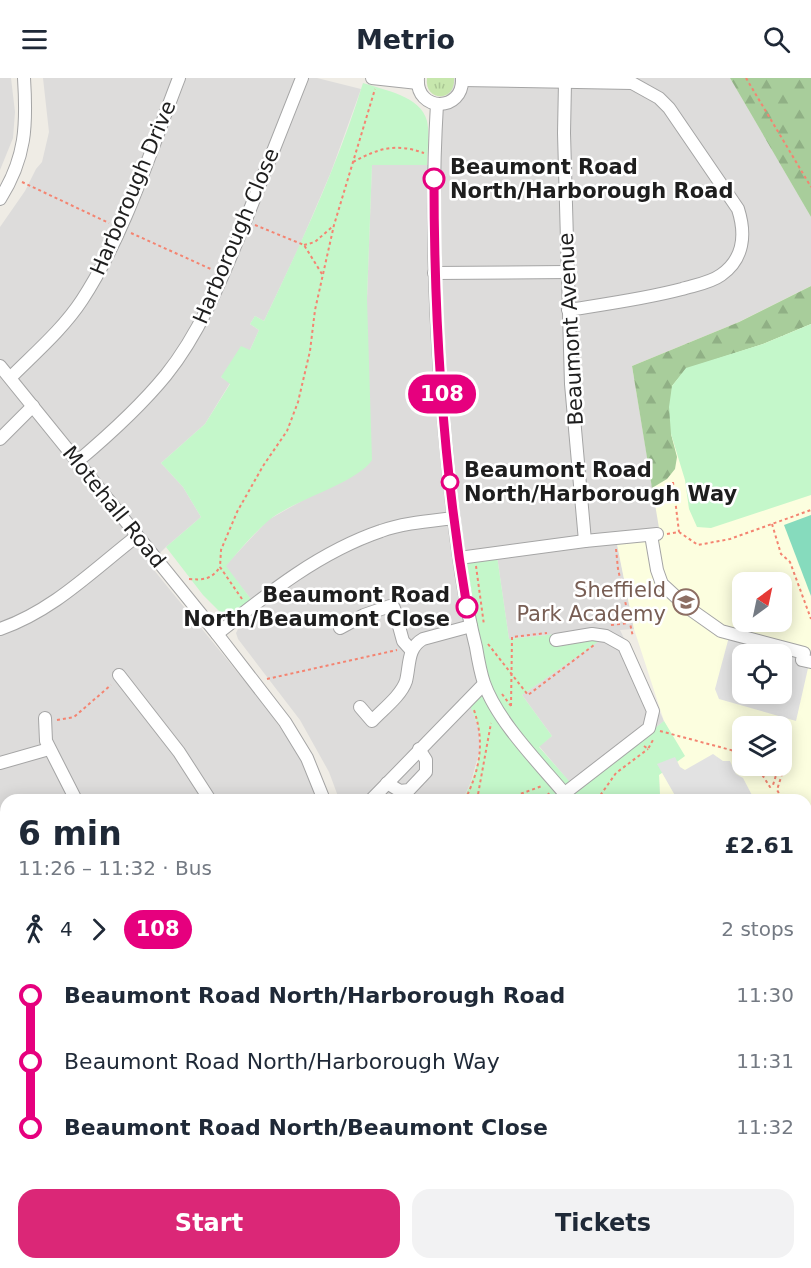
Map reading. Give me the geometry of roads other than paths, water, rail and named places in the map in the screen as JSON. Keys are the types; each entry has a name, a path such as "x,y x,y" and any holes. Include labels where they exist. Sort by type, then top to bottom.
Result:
{"street":[{"path":"0,199 5,181 19,159 25,137 24,78"},
{"name":"Harborough Drive","path":"11,377 59,330 81,301 102,267 179,78"},
{"name":"Harborough Close","path":"78,460 118,427 144,401 167,374 190,340 208,308 245,222 302,78"},
{"path":"376,79 418,80 422,94 437,104 444,104 455,98 460,93 462,79 566,82 632,80 659,98 669,108 738,209 743,231 740,252 722,275 709,282 646,298 568,310"},
{"name":"Beaumont Avenue","path":"566,82 564,133 571,384 585,541"},
{"path":"437,104 434,156 434,273 446,448 459,558 471,627 484,684 513,732 565,794"},
{"path":"434,273 568,272"},
{"name":"Motehall Road","path":"0,366 78,460 285,722 307,758 322,794"},
{"path":"0,439 33,405"},
{"path":"217,634 306,567 349,544 382,530 454,518"},
{"path":"459,558 585,541 654,535 657,570 662,584 687,607 721,631 804,653 802,660 811,662"},
{"path":"0,629 23,621 44,609 137,536"},
{"path":"340,628 364,615 390,606 394,608 403,641 411,650"},
{"path":"360,706 372,721 405,684 411,650 416,643 423,639 471,627"},
{"path":"556,640 592,634 606,636 624,646 653,711 651,723 569,794"},
{"path":"120,676 180,752 206,794"},
{"path":"377,794 484,684"},
{"path":"45,720 46,741 73,794"},
{"path":"0,763 50,749"},
{"path":"387,783 400,791 409,790 426,772 426,760 420,749"}],"place":[{"name":"Beaumont Road North/Harborough Road","path":"434,179"},
{"name":"Beaumont Road North/Harborough Way","path":"450,482"},
{"name":"Sheffield Park Academy","path":"686,602"},
{"name":"Beaumont Road North/Beaumont Close","path":"467,607"}]}
